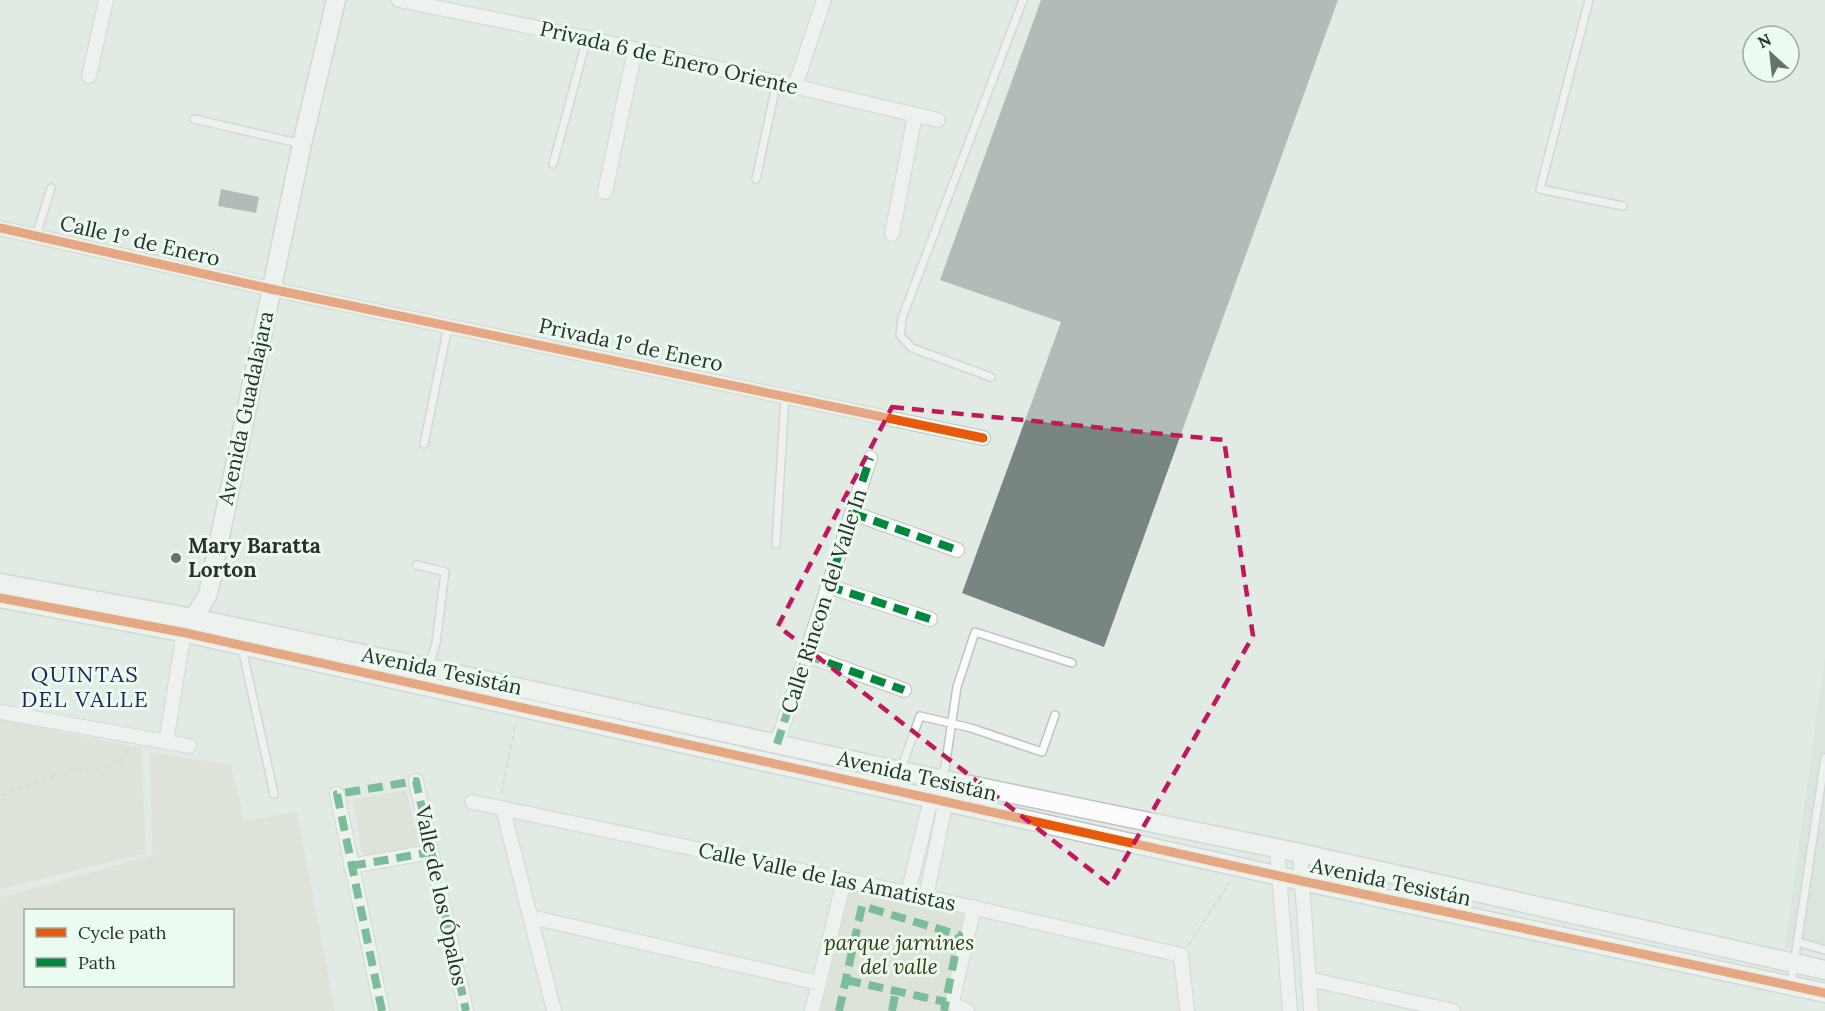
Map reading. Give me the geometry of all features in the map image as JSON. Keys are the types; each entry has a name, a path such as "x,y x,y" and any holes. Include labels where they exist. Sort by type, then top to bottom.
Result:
{"street":[{"path":"89,76 106,0"},
{"name":"Avenida Guadalajara","path":"166,742 183,638 208,594 302,144 336,0"},
{"name":"Privada 6 de Enero Oriente","path":"399,0 777,81 938,120"},
{"path":"795,86 824,0"},
{"path":"605,192 635,50"},
{"path":"892,234 915,115"},
{"name":"Calle 1° de Enero","path":"0,228 271,289"},
{"name":"Privada 1° de Enero","path":"271,289 982,438"},
{"name":"Calle Rincon del Valle In","path":"777,744 870,458"},
{"path":"852,513 957,550"},
{"name":"Avenida Tesistán","path":"0,583 190,626 241,645 1279,876 1825,993"},
{"path":"828,586 930,619"},
{"name":"Avenida Tesistán","path":"0,598 190,626 429,668 901,771 944,776 1300,853 1825,970"},
{"path":"806,655 904,690"},
{"path":"0,712 189,747"},
{"path":"926,897 944,776"},
{"name":"Valle de los Ópalos","path":"416,781 466,1011"},
{"path":"337,794 382,1011"},
{"path":"908,893 939,799"},
{"name":"Calle Valle de las Amatistas","path":"472,802 974,907 1181,955"},
{"path":"503,809 554,1011"},
{"path":"1277,849 1290,1011"},
{"path":"351,866 431,852"},
{"path":"1300,853 1311,1011"},
{"path":"812,1011 844,880"},
{"path":"967,1011 953,1004 952,998 974,907"},
{"path":"531,917 819,983"},
{"path":"1181,955 1186,1011"},
{"path":"1309,979 1411,1006 1453,1011"}],"lane":[{"path":"991,377 912,348 900,335 902,318 1023,0"},
{"path":"1589,0 1540,189 1623,206"},
{"path":"553,164 586,39"},
{"path":"756,179 777,81"},
{"path":"194,119 302,144"},
{"path":"36,237 51,188"},
{"path":"424,444 448,326"},
{"path":"776,544 784,396"},
{"path":"417,565 445,572 436,643 429,668"},
{"path":"944,776 957,687 975,632 1072,663"},
{"path":"241,645 274,794"},
{"path":"901,771 920,716 953,723 1042,752 1054,715"},
{"path":"1791,986 1825,758"},
{"path":"1798,942 1825,950"}],"path":[{"path":"503,809 501,792 516,723"},
{"path":"0,796 65,771 95,771 123,760 134,736"},
{"path":"1181,955 1240,867"}],"highlighted area":[{"path":"892,407 1224,440 1253,636 1110,885 778,626"}],"shaded area":[{"path":"1825,656 1825,955 1785,946"}],"green space":[{"path":"0,720 141,748 146,853 0,889"},
{"path":"149,752 231,765 244,821 297,812 335,1011 0,1011 0,898 153,855"},
{"path":"406,790 420,845 363,858 353,800"},
{"name":"parque jarnines del valle","path":"850,890 968,910 948,1011 821,1011"}],"building":[{"path":"1041,0 1338,0 1104,647 962,593 1061,322 940,280"},
{"path":"221,189 259,197 256,213 218,206"}],"marked path":[{"path":"777,744 870,458"},
{"path":"852,513 957,550"},
{"path":"828,586 930,619"},
{"path":"806,655 904,690"},
{"path":"382,1011 337,794 416,781 466,1011"},
{"path":"351,866 431,852"},
{"path":"839,1011 862,906 959,935 944,1011"},
{"path":"846,980 946,1002"},
{"path":"892,1011 896,990"}],"cycle path":[{"path":"0,228 271,289 983,438"},
{"path":"0,598 186,633 1302,881 1825,993"}],"place":[{"name":"Mary Baratta Lorton","path":"176,558"}],"district":[{"name":"QUINTAS DEL VALLE","path":"85,686"}]}
